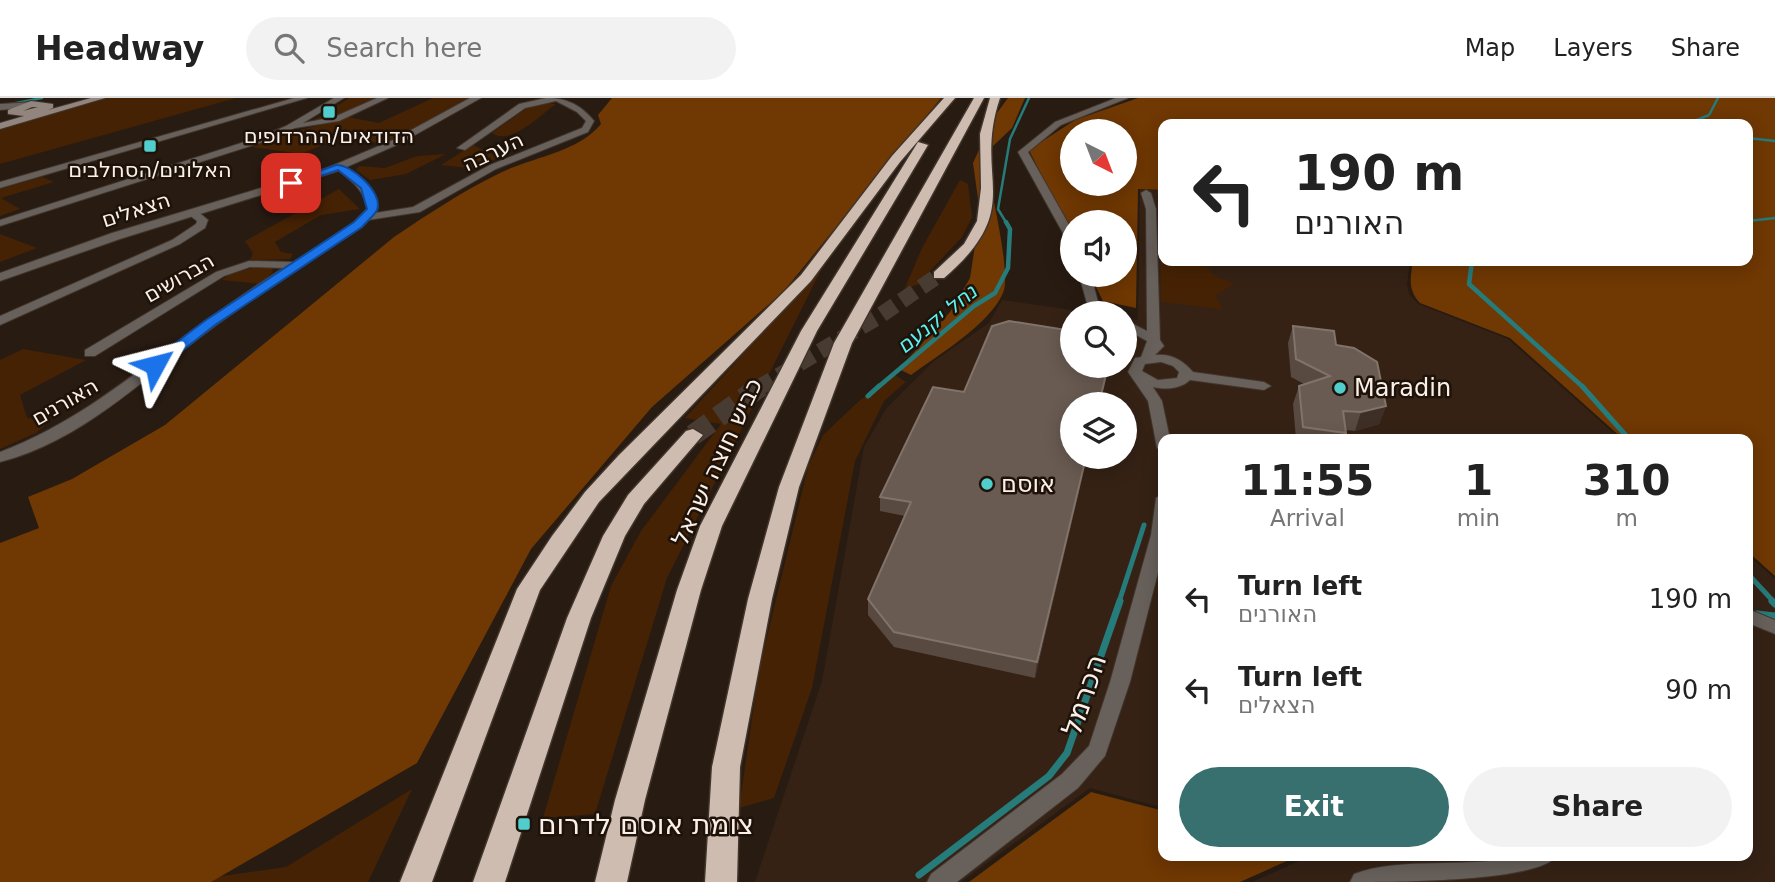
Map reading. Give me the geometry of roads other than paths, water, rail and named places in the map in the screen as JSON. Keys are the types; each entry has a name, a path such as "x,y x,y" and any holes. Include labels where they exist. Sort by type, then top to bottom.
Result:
{"highway":[{"path":"416,882 529,589 560,541 592,497 626,459 806,278 896,159 950,98"},
{"name":"כביש חוצה ישראל","path":"611,882 630,800 689,590 711,526 809,331 950,98"},
{"path":"721,882 726,767 760,599 789,487 844,343 978,98"},
{"path":"939,275 967,250 986,217 989,203 985,130 995,98"},
{"path":"490,881 579,618 614,536 636,499 693,435"}],"main road":[{"path":"44,107 71,98"},
{"path":"0,122 12,111 85,98"},
{"path":"0,122 101,98"},
{"path":"0,122 29,109"}],"street":[{"path":"0,185 303,98"},
{"path":"289,128 340,98"},
{"path":"0,223 289,128 336,119 384,98"},
{"name":"הצאלים","path":"0,277 192,212 340,167 396,142 477,98"},
{"path":"461,148 522,106 557,98"},
{"name":"הערבה","path":"367,217 416,210 493,167 585,130 590,121 586,115 557,98"},
{"path":"1060,218 1023,152 1045,129 1062,119 1124,98"},
{"path":"0,109 29,109"},
{"path":"0,109 12,111"},
{"path":"340,167 365,187 369,194 372,210 367,217"},
{"path":"1146,193 1151,209 1154,340 1146,359 1135,367 1155,401 1161,434"},
{"path":"0,321 184,237 201,226 203,220 192,212"},
{"name":"האורנים","path":"0,457 52,436 91,415 202,329 367,217"},
{"name":"הברושים","path":"90,353 220,274 249,264 295,265"},
{"path":"1137,331 1154,340 1171,360 1183,368 1186,375"},
{"path":"1146,359 1171,360"},
{"path":"1155,401 1170,384 1186,375 1264,386"},
{"path":"1139,376 1152,383 1170,384"},
{"name":"הכרמל","path":"939,882 1070,781 1098,750 1120,682 1158,537"},
{"path":"1753,617 1775,627"},
{"path":"1362,882 1388,876 1511,871 1534,861"}],"waterway":[{"path":"0,106 42,98"},
{"name":"נחל יקנעם","path":"1007,224 998,209 1010,139 1029,98"},
{"path":"1699,119 1709,115 1718,98"},
{"path":"1753,139 1775,141"},
{"path":"1753,220 1775,218"},
{"name":"נחל יקנעם","path":"877,388 974,306 995,293 1008,268 1010,229 1006,222"},
{"path":"1471,266 1469,284 1583,387"},
{"name":"נחל יקנעם","path":"868,396 879,386"},
{"path":"1583,387 1625,434"},
{"path":"1119,602 1144,525"},
{"path":"1753,579 1774,602"},
{"path":"919,875 1049,776 1067,753 1120,601"},
{"path":"1772,601 1775,604"},
{"path":"1757,614 1775,616"}],"tunnel":[{"path":"759,387 878,317 939,275"},
{"path":"693,435 759,387"}],"place":[{"name":"הדודאים/ההרדופים","path":"329,112"},
{"name":"האלונים/הסחלבים","path":"150,146"},
{"name":"Maradin","path":"1340,388"},
{"name":"אוסם","path":"987,484"},
{"name":"צומת אוסם לדרום","path":"524,824"}]}
